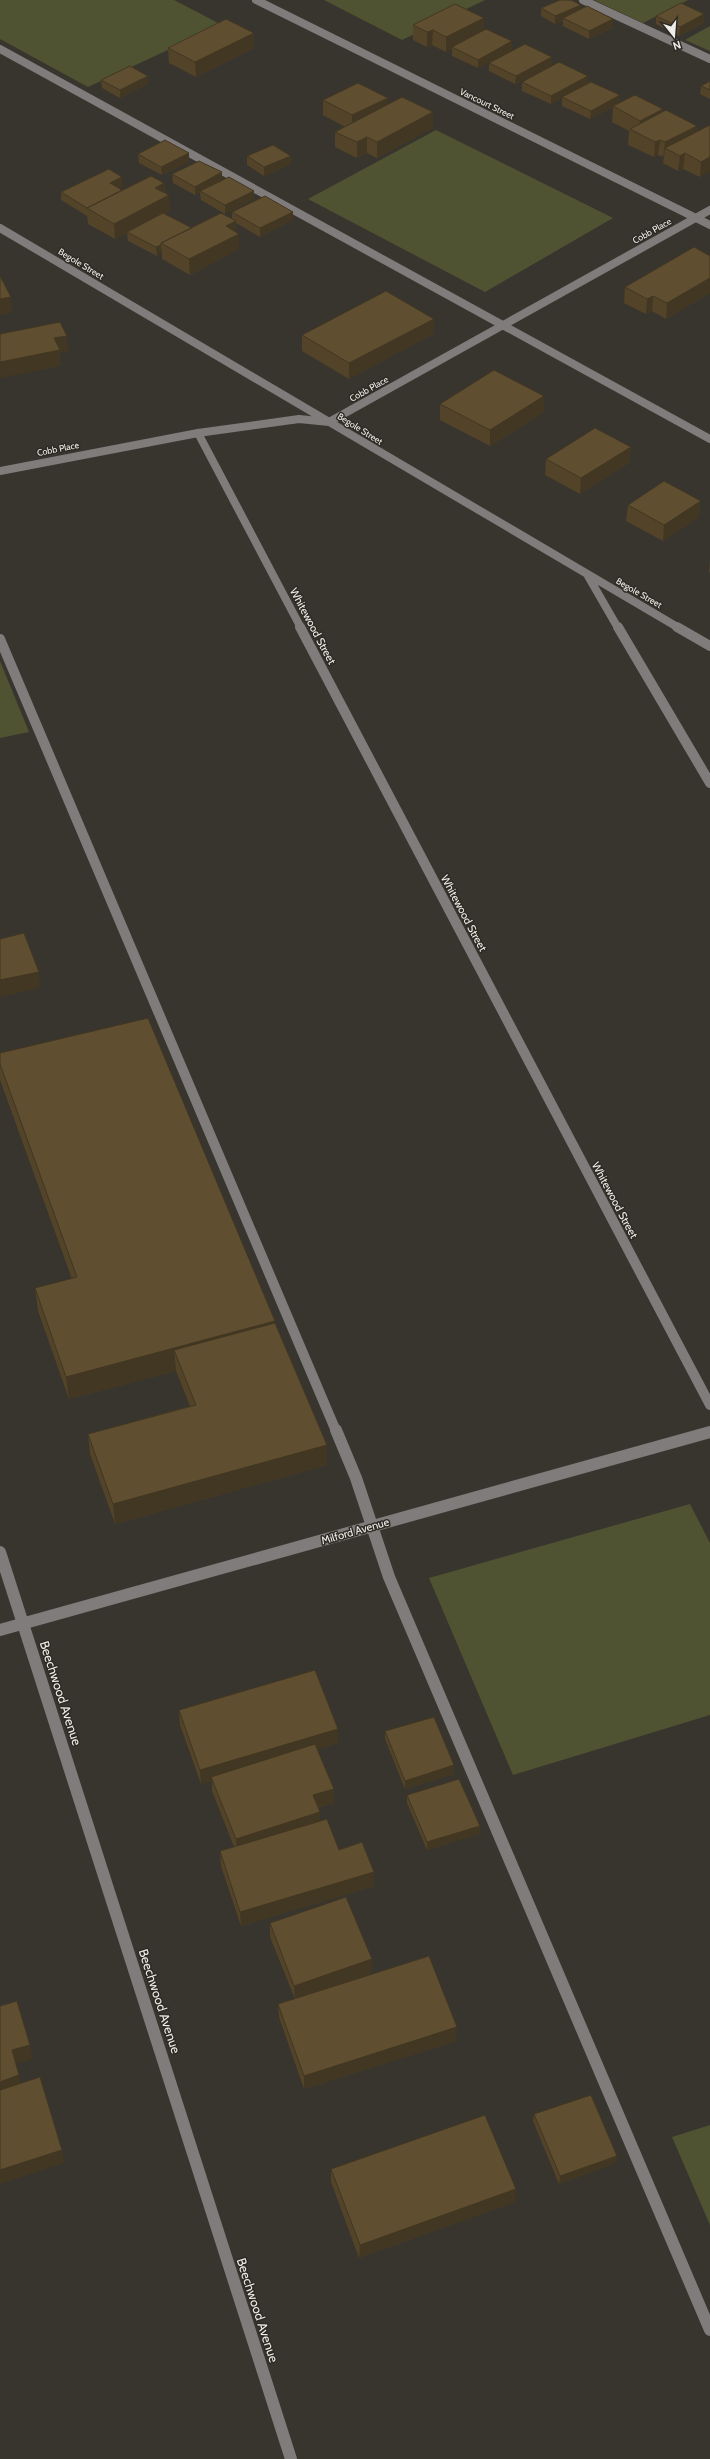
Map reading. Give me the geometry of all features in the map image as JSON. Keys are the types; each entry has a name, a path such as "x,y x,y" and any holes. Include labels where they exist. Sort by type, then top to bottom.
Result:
{"street":[{"name":"Vancourt Street","path":"256,0 710,225"},
{"path":"583,0 710,59"},
{"path":"0,49 710,439"},
{"name":"Cobb Place","path":"0,471 198,433 299,419 329,422 710,210"},
{"name":"Begole Street","path":"0,228 710,646"},
{"name":"Whitewood Street","path":"198,433 710,1404"},
{"path":"587,574 710,783"},
{"path":"0,639 353,1471 373,1526 389,1577 710,2330"},
{"name":"Milford Avenue","path":"0,1630 710,1432"},
{"name":"Beechwood Avenue","path":"0,1552 291,2459"}],"green space":[{"path":"0,0 174,0 222,25 88,87 0,39"},
{"path":"324,0 485,0 402,40"},
{"path":"594,0 688,0 643,23"},
{"path":"710,26 710,51 685,40"},
{"path":"436,130 613,218 485,292 308,199"},
{"path":"0,661 29,732 0,738"},
{"path":"690,1504 710,1543 710,1715 513,1775 429,1578"},
{"path":"710,2125 710,2225 672,2137"}],"building":[{"path":"560,0 571,0 581,5 555,16 541,8"},
{"path":"681,3 704,14 680,27 656,16"},
{"path":"455,4 484,18 446,37 433,30 427,32 413,25"},
{"path":"587,6 613,19 589,31 563,18"},
{"path":"226,19 254,33 195,62 168,48"},
{"path":"486,29 512,41 478,60 452,47"},
{"path":"525,44 552,57 516,76 489,63"},
{"path":"559,62 588,76 551,96 522,82"},
{"path":"130,66 148,76 120,90 101,80"},
{"path":"710,81 710,90 701,86"},
{"path":"591,82 620,95 591,111 562,97"},
{"path":"358,83 388,98 352,115 323,100"},
{"path":"635,95 663,109 640,121 613,106"},
{"path":"402,97 433,112 377,142 367,137 357,142 335,132"},
{"path":"666,110 697,126 665,142 660,140 655,142 630,129"},
{"path":"710,125 710,157 701,162 685,153 680,156 665,148"},
{"path":"165,140 189,153 161,167 138,154"},
{"path":"273,145 291,156 264,167 247,156"},
{"path":"199,161 222,172 195,187 172,174"},
{"path":"109,169 122,177 110,183 122,190 87,208 61,192"},
{"path":"151,176 164,183 155,188 169,195 114,224 87,208"},
{"path":"229,177 254,191 225,205 200,191"},
{"path":"265,196 293,212 260,228 232,212"},
{"path":"163,213 192,228 161,243 161,245 156,247 127,232"},
{"path":"221,213 236,221 226,226 239,234 189,259 161,243"},
{"path":"694,247 710,256 710,278 667,303 653,296 647,299 625,287"},
{"path":"0,276 11,297 0,299"},
{"path":"386,291 434,319 349,363 302,335"},
{"path":"60,322 67,336 54,338 60,350 0,362 0,334"},
{"path":"494,370 544,396 490,430 440,404"},
{"path":"595,428 631,447 581,478 546,459"},
{"path":"664,481 701,501 664,525 628,505"},
{"path":"24,933 39,972 0,980 0,939"},
{"path":"148,1018 275,1321 66,1377 35,1288 77,1277 0,1064 0,1053"},
{"path":"275,1323 327,1445 113,1504 88,1434 196,1405 174,1350"},
{"path":"315,1670 338,1729 200,1770 179,1710"},
{"path":"434,1717 454,1765 405,1781 385,1731"},
{"path":"315,1744 334,1789 313,1795 320,1812 236,1839 211,1777"},
{"path":"459,1779 480,1826 427,1842 407,1795"},
{"path":"327,1819 339,1850 362,1842 374,1872 240,1912 220,1851"},
{"path":"346,1897 372,1959 294,1986 270,1923"},
{"path":"429,1956 457,2027 304,2076 278,2004"},
{"path":"17,2001 30,2045 12,2050 19,2075 0,2082 0,2006"},
{"path":"40,2077 62,2150 0,2170 0,2090"},
{"path":"591,2095 617,2156 560,2176 534,2114"},
{"path":"485,2115 516,2189 360,2245 331,2169"}]}
